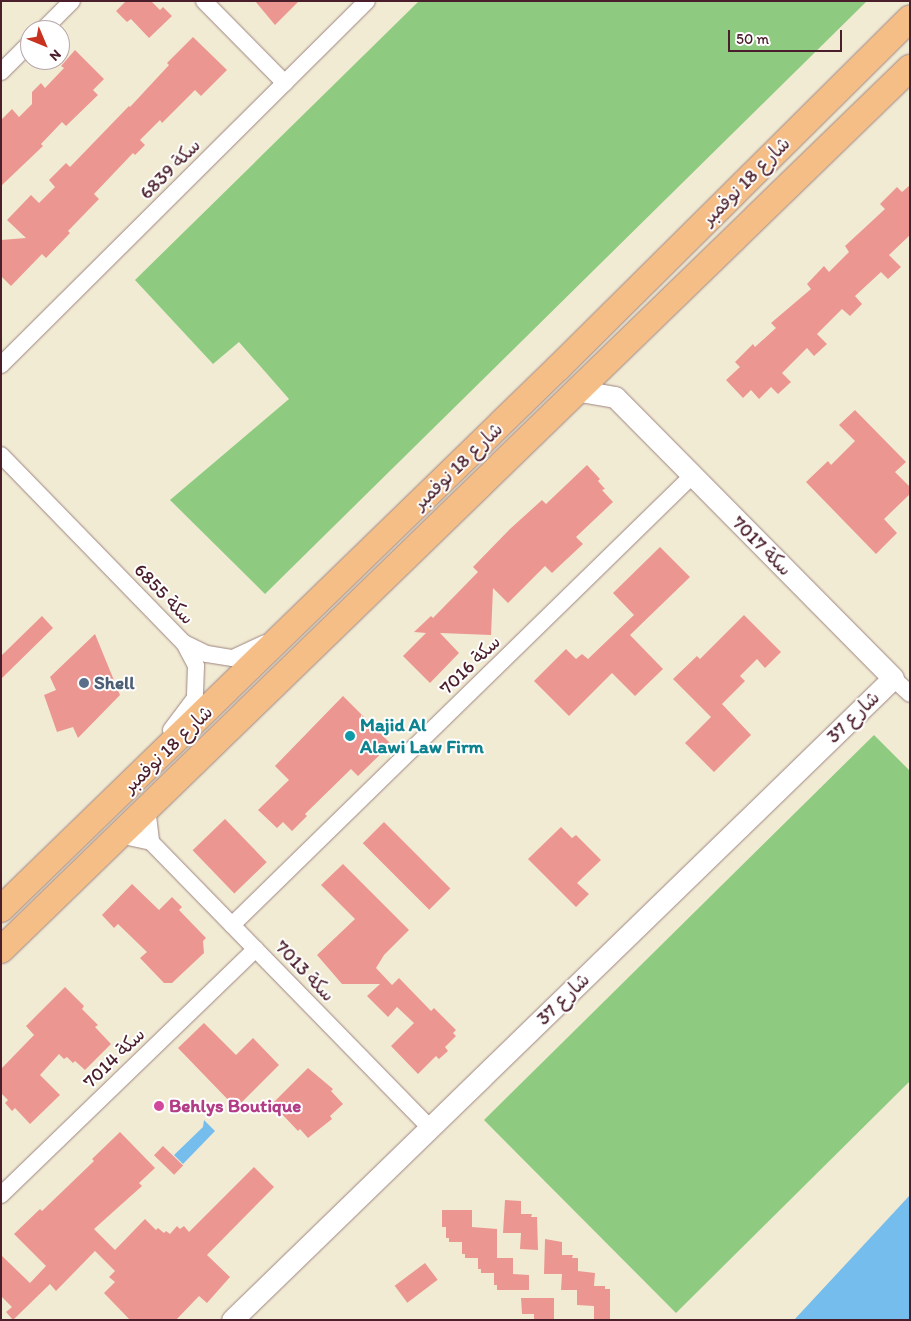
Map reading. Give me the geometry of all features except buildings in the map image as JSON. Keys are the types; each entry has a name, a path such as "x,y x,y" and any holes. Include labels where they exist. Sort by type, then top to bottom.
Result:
{"main road":[{"name":"شارع 18 نوفمبر","path":"1,910 341,581 910,18"},
{"name":"شارع 18 نوفمبر","path":"1,950 910,68"}],"street":[{"path":"53,20 72,1"},
{"path":"204,1 285,83"},
{"name":"سكة 6839","path":"1,365 368,1"},
{"path":"1,72 20,53"},
{"path":"576,390 615,397 609,358"},
{"name":"سكة 7017","path":"615,397 910,694"},
{"name":"سكة 6855","path":"1,455 184,643 196,666 195,698 132,783"},
{"name":"سكة 7016","path":"232,925 692,475"},
{"path":"184,643 207,654 234,658 263,645 341,581"},
{"name":"شارع 37","path":"232,1320 893,678"},
{"path":"119,835 151,842 147,808"},
{"name":"سكة 7013","path":"151,842 430,1128"},
{"name":"سكة 7014","path":"1,1195 256,949"}],"green space":[{"path":"419,1 867,1 265,594 170,500 289,399 239,342 213,364 135,280"},
{"path":"874,735 910,771 910,1081 676,1313 484,1120"}],"water":[{"path":"204,1120 215,1131 183,1164 174,1155 203,1127"},
{"path":"910,1195 910,1320 794,1320"}],"place":[{"name":"Shell","path":"84,683"},
{"name":"Majid Al Alawi Law Firm","path":"350,736"},
{"name":"Behlys Boutique","path":"159,1106"}]}
